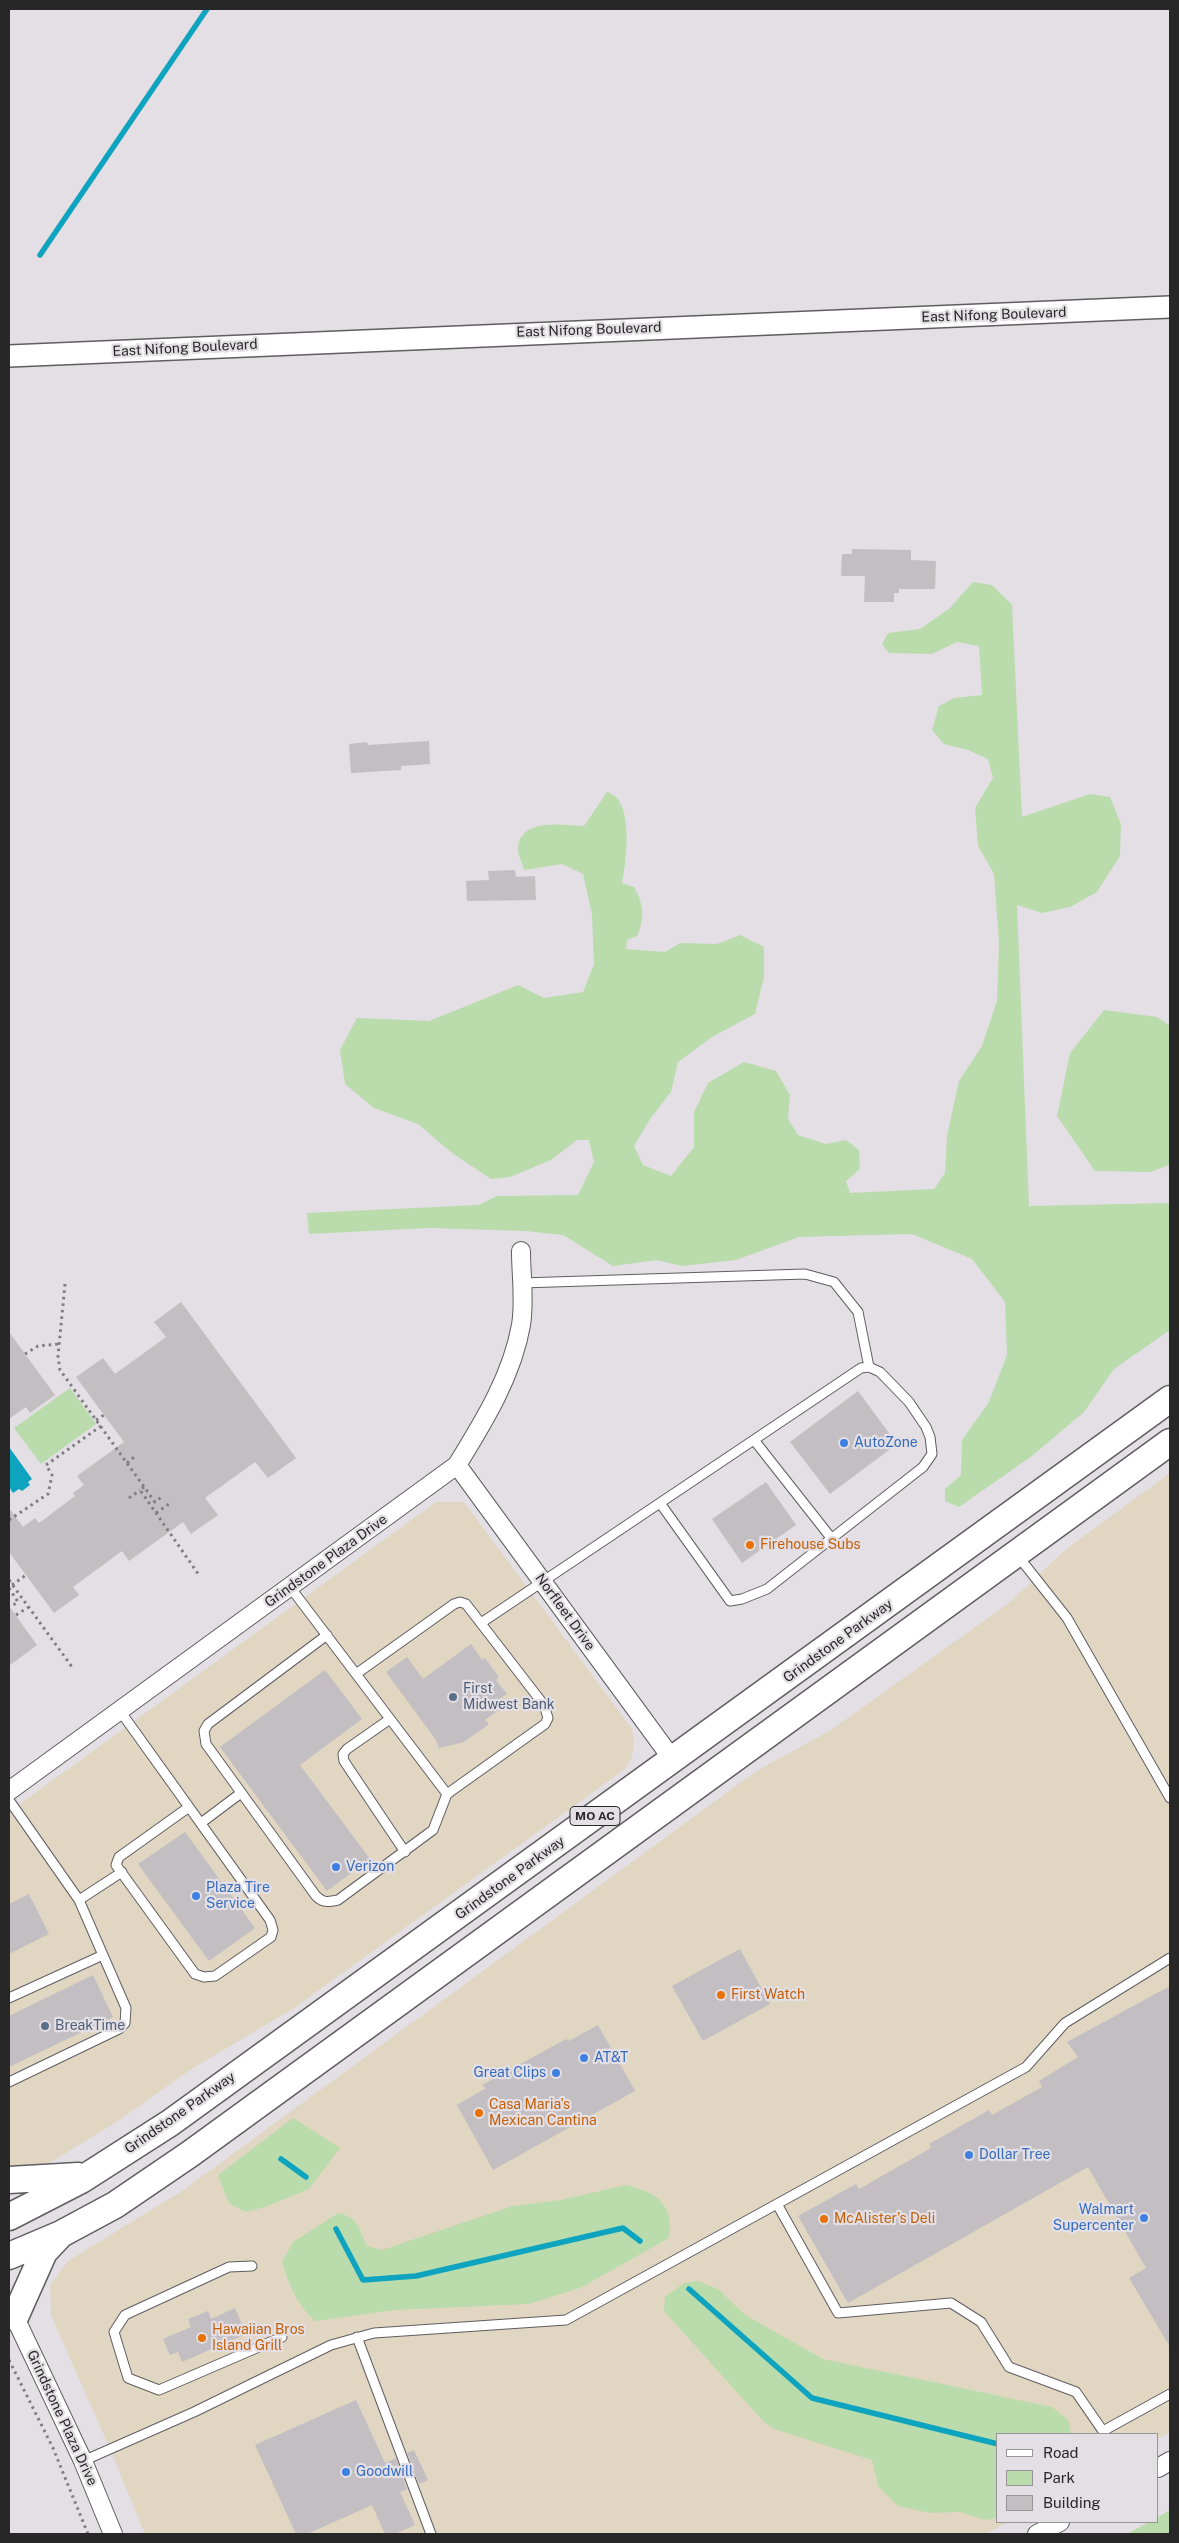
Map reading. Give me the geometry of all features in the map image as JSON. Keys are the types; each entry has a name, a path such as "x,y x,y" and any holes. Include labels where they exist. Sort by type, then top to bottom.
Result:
{"main road":[{"name":"Grindstone Parkway","path":"9,2217 89,2175 170,2122 1170,1399"},
{"name":"MO AC","path":"9,2256 61,2234 115,2205 190,2154 1170,1442"},
{"path":"9,2180 89,2175"},
{"path":"11,2312 44,2252 61,2234"}],"street":[{"name":"East Nifong Boulevard","path":"9,356 1170,307"},
{"name":"Grindstone Plaza Drive","path":"9,1791 458,1465 487,1417 510,1368 521,1324 521,1251"},
{"name":"Norfleet Drive","path":"458,1465 673,1760"},
{"name":"Grindstone Plaza Drive","path":"11,2312 83,2461 113,2534"},
{"path":"1159,2467 1170,2461"},
{"path":"1037,2534 1058,2523"}],"lane":[{"path":"521,1283 805,1274 834,1282 858,1312 869,1367"},
{"path":"481,1622 861,1368 869,1367 880,1372 909,1402 926,1427 930,1437 932,1454 923,1467 767,1589 742,1599 730,1601 697,1558 660,1503"},
{"path":"754,1440 832,1539"},
{"path":"1016,1554 1067,1618 1170,1798"},
{"path":"290,1587 447,1794"},
{"path":"327,1635 208,1724 204,1731 206,1744 321,1901 328,1902 338,1900 433,1830 447,1794 545,1724 548,1718 544,1705 466,1604 454,1604 356,1674"},
{"path":"120,1711 189,1807 270,1920 273,1930 271,1937 215,1976 204,1977 195,1974 116,1865 119,1857 189,1807"},
{"path":"390,1719 347,1749 343,1754 344,1761 405,1852"},
{"path":"201,1824 242,1793"},
{"path":"9,1800 79,1900 126,2008 125,2023 119,2029 9,2082"},
{"path":"79,1900 122,1872"},
{"path":"9,1998 103,1955"},
{"path":"83,2461 194,2412 331,2345 357,2337 374,2333 566,2320 1026,2067 1065,2023 1170,1958"},
{"path":"777,2204 838,2313 951,2303 981,2322 1009,2367 1076,2392 1104,2433 1170,2394"},
{"path":"252,2266 229,2267 125,2315 114,2332 128,2378 160,2390 282,2337"},
{"path":"357,2337 431,2534"}],"path":[{"path":"65,1284 58,1356 60,1370 155,1502 163,1496"},
{"path":"25,1354 38,1346 59,1344"},
{"path":"96,1420 104,1415"},
{"path":"9,1520 48,1494 52,1475 46,1464 101,1426"},
{"path":"127,1463 134,1457"},
{"path":"129,1498 144,1487"},
{"path":"140,1490 199,1575"},
{"path":"156,1513 169,1504"},
{"path":"10,1586 26,1575"},
{"path":"9,1580 18,1602 10,1607"},
{"path":"10,1586 29,1607 72,1667"},
{"path":"16,1615 29,1607"},
{"path":"9,2360 53,2448 88,2534"}],"shaded area":[{"path":"1170,1473 1170,2432 1159,2438 1159,2433 996,2433 996,2523 1006,2523 986,2534 145,2534 51,2315 50,2285 68,2261 182,2191 755,1772 831,1730 1009,1603 1065,1550"},
{"path":"436,1502 464,1502 632,1729 634,1743 632,1757 625,1769 294,2008 190,2070 118,2121 43,2167 9,2169 9,1812"}],"green space":[{"path":"973,582 992,585 1012,605 1022,817 1090,794 1110,797 1121,824 1120,856 1097,892 1070,907 1042,913 1017,905 1029,1206 1170,1203 1170,1330 1114,1369 1084,1412 1032,1456 959,1507 945,1501 945,1489 961,1475 962,1440 989,1402 1007,1355 1005,1302 972,1259 912,1234 799,1237 736,1260 682,1266 657,1260 613,1266 563,1235 525,1231 427,1228 309,1234 307,1213 479,1205 497,1196 578,1195 594,1162 589,1140 577,1140 551,1160 510,1177 491,1179 452,1153 418,1124 374,1108 345,1084 340,1050 357,1018 429,1021 518,985 544,998 583,992 594,964 592,914 583,874 562,864 524,870 518,850 520,839 525,832 533,828 554,824 584,826 607,792 617,798 625,816 627,839 622,883 634,887 640,899 642,912 640,930 637,936 627,940 626,949 665,952 680,943 717,944 740,935 764,947 764,977 755,1014 712,1037 678,1062 671,1092 650,1119 634,1146 643,1165 671,1176 694,1147 694,1112 708,1083 744,1062 776,1071 790,1095 788,1119 798,1135 826,1144 846,1140 859,1150 860,1169 846,1181 850,1193 934,1189 945,1173 947,1136 959,1081 982,1046 997,1001 999,943 994,874 978,846 975,808 993,778 988,759 968,750 944,744 932,730 939,706 954,698 982,695 979,646 957,642 932,654 889,653 882,644 888,633 920,629 950,608"},
{"path":"1104,1010 1157,1017 1170,1026 1170,1165 1150,1172 1095,1171 1057,1116 1070,1053"},
{"path":"70,1388 96,1424 41,1464 14,1428"},
{"path":"293,2118 340,2148 309,2189 265,2207 245,2212 229,2203 218,2175"},
{"path":"626,2185 655,2196 661,2201 669,2216 669,2238 580,2288 529,2304 395,2310 315,2321 294,2294 282,2262 293,2242 338,2213 350,2217 354,2221 360,2229 367,2246 382,2250 513,2206 561,2200"},
{"path":"698,2281 718,2289 745,2315 823,2359 1052,2407 1068,2420 1071,2433 996,2433 996,2518 985,2520 960,2512 930,2513 898,2506 878,2486 872,2460 774,2429 762,2420 664,2311 665,2297 684,2283"},
{"path":"1170,2510 1170,2534 1127,2534 1147,2523 1159,2523 1159,2516"}],"water":[{"path":"9,1447 32,1479 28,1482 30,1485 22,1491 19,1489 13,1493 9,1487"}],"building":[{"path":"852,549 911,550 911,560 936,561 935,589 899,589 899,593 894,593 894,602 864,602 865,576 841,576 842,554 852,554"},
{"path":"429,741 430,764 401,766 401,770 351,773 349,744 367,742 368,745"},
{"path":"515,870 516,877 535,876 536,900 467,901 466,881 489,880 488,871"},
{"path":"181,1302 296,1458 268,1478 255,1462 205,1498 218,1515 191,1534 183,1522 129,1561 122,1551 73,1587 79,1595 54,1613 9,1552 9,1508 23,1527 35,1518 39,1523 75,1496 73,1493 84,1485 77,1476 124,1442 76,1377 103,1358 115,1374 166,1337 154,1322"},
{"path":"9,1332 55,1395 30,1413 26,1407 9,1419"},
{"name":"AutoZone","path":"858,1391 897,1444 830,1494 790,1442"},
{"path":"766,1482 796,1525 742,1563 712,1519"},
{"path":"9,1606 37,1645 9,1666"},
{"name":"First Midwest Bank","path":"471,1644 482,1660 485,1658 499,1677 496,1680 507,1694 498,1700 503,1707 485,1720 489,1724 464,1742 439,1748 436,1740 386,1672 407,1657 423,1679"},
{"path":"325,1670 362,1719 300,1765 370,1859 327,1891 220,1747"},
{"name":"Plaza Tire Service","path":"185,1832 255,1928 209,1961 138,1864"},
{"path":"29,1894 49,1934 9,1954 9,1904"},
{"name":"First Watch","path":"740,1949 770,2004 703,2041 672,1986"},
{"path":"93,1975 113,2017 9,2067 9,2016"},
{"path":"1170,1986 1170,2347 1129,2278 1146,2268 1088,2167 848,2303 798,2216 856,2184 859,2189 931,2148 929,2144 989,2110 992,2115 1042,2087 1039,2081 1078,2057 1067,2042"},
{"path":"598,2025 635,2091 493,2170 457,2105 486,2088 482,2085 566,2039 569,2041"},
{"name":"Hawaiian Bros Island Grill","path":"235,2308 246,2334 182,2362 178,2352 170,2355 163,2339 191,2327 188,2319 208,2311 211,2319"},
{"name":"Goodwill","path":"356,2400 385,2463 396,2458 407,2489 400,2492 415,2525 395,2534 385,2534 372,2505 307,2534 296,2534 255,2445"},
{"path":"414,2450 428,2480 419,2484 407,2453"}],"waterway":[{"path":"40,255 207,9"},
{"path":"281,2159 306,2177"},
{"path":"336,2229 363,2280 416,2276 623,2228 640,2241"},
{"path":"689,2289 812,2398 996,2444"}],"place":[{"name":"AutoZone","path":"844,1443"},
{"name":"Firehouse Subs","path":"750,1545"},
{"name":"First Midwest Bank","path":"453,1697"},
{"name":"Verizon","path":"336,1867"},
{"name":"Plaza Tire Service","path":"196,1896"},
{"name":"First Watch","path":"721,1995"},
{"name":"BreakTime","path":"45,2026"},
{"name":"AT&T","path":"584,2058"},
{"name":"Great Clips","path":"556,2073"},
{"name":"Casa Maria's Mexican Cantina","path":"479,2113"},
{"name":"Dollar Tree","path":"969,2155"},
{"name":"Walmart Supercenter","path":"1144,2218"},
{"name":"McAlister's Deli","path":"824,2219"},
{"name":"Hawaiian Bros Island Grill","path":"202,2338"},
{"name":"Goodwill","path":"346,2472"}]}
